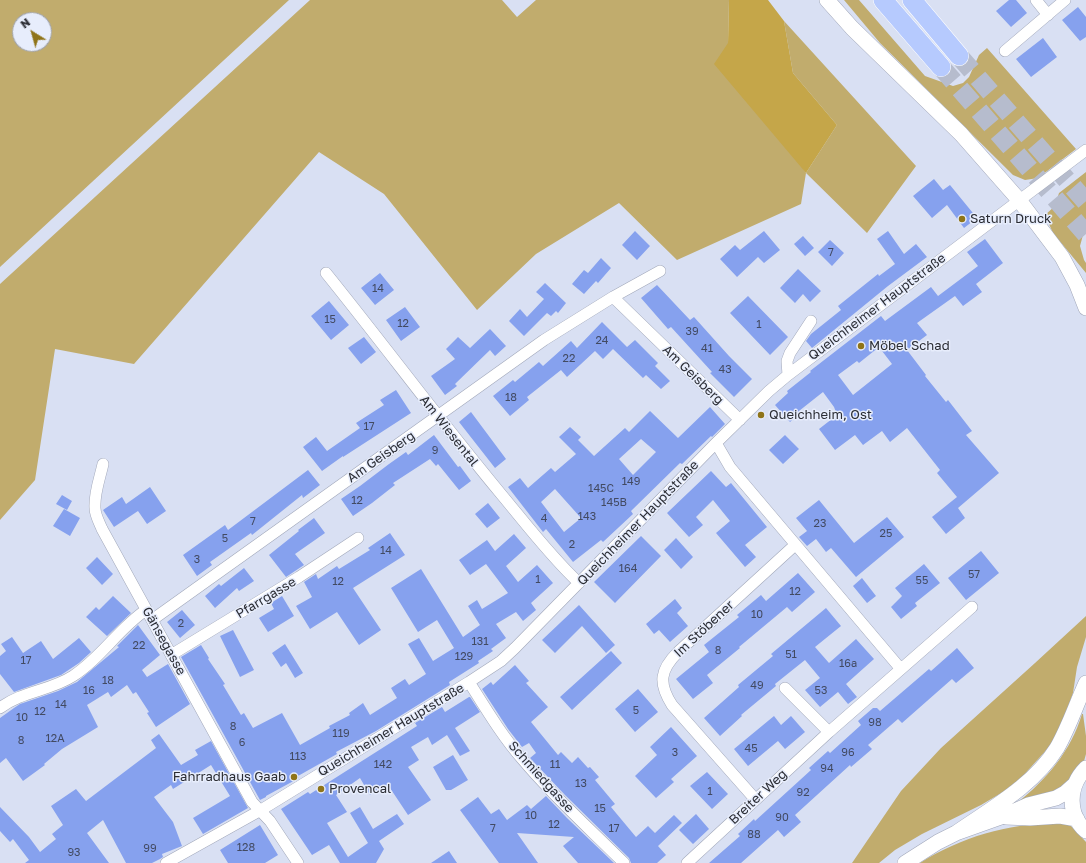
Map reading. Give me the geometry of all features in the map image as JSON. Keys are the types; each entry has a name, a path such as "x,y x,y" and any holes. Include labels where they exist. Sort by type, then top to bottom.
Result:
{"highway":[{"path":"883,0 941,67"},
{"path":"912,0 959,56"}],"main road":[{"path":"826,0 852,28 961,134 1019,200 1062,257 1077,286 1086,308"},
{"path":"956,833 1010,796 1032,778 1041,768 1055,750 1066,731 1075,706 1086,683"},
{"path":"904,863 956,833 1001,817 1028,805 1060,796 1074,785 1086,768"},
{"path":"1074,785 1072,799 1074,814 1081,825"},
{"path":"1001,817 1030,818 1060,816 1081,825"}],"street":[{"path":"1036,0 1048,15"},
{"path":"1005,51 1065,0"},
{"name":"Queichheimer Hauptstraße","path":"166,863 261,810 469,682 506,656 716,443 788,374 1086,150"},
{"name":"Am Geisberg","path":"152,620 544,340 612,297 660,272"},
{"name":"Am Wiesental","path":"326,273 438,417 510,505 579,583"},
{"name":"Am Geisberg","path":"612,297 740,420"},
{"path":"788,374 787,361 790,353 811,320"},
{"path":"716,443 730,467 900,668"},
{"name":"Gänsegasse","path":"103,464 96,494 95,508 102,529 252,802 270,821 298,863"},
{"name":"Pfarrgasse","path":"171,655 299,578 358,538"},
{"name":"Im Stöbener","path":"755,799 672,705 664,692 662,684 667,664 678,652 795,545"},
{"name":"Breiter Weg","path":"687,863 755,799 900,668 972,607"},
{"path":"0,708 13,699 49,687 71,677 88,665 136,617 146,610"},
{"name":"Schmiedgasse","path":"469,682 497,726 522,759 568,808 624,863"},
{"path":"785,688 829,732"}],"shaded area":[{"path":"0,0 289,0 0,267"},
{"path":"310,0 502,0 517,17 536,0 729,0 728,43 806,173 801,204 677,260 619,203 536,254 477,310 384,194 319,152 134,364 55,349 35,480 0,520 0,284"},
{"path":"729,0 768,0 784,21 793,73 837,125 806,173 714,64 728,43"},
{"path":"844,0 859,0 925,76 953,86 963,83 969,77 979,55 987,48 1076,149 1038,178 1025,180 1013,175 880,43"},
{"path":"784,21 916,166 867,233 806,173 837,125 793,73"},
{"path":"1086,172 1086,233 1083,235 1080,246 1086,263 1086,273 1053,233 1045,215 1055,206 1059,193"},
{"path":"1086,616 1086,637 1077,667 1073,693 1062,724 1049,747 1022,777 1003,792 981,805 922,834 895,850 879,863 852,863 901,791 941,748"},
{"path":"1082,714 1086,736 1086,754 1084,761 1072,775 1064,788 1017,803 1038,785 1056,764 1071,740"},
{"path":"1056,822 1069,824 1086,842 1086,863 920,863 952,846 985,834 1002,829"}],"building":[{"path":"1009,0 1016,0 1027,13 1011,27 996,11"},
{"path":"1078,7 1086,17 1086,37 1080,41 1062,20"},
{"path":"1043,38 1057,57 1031,77 1016,59"},
{"path":"934,179 943,190 950,185 977,218 964,228 947,205 932,218 913,196"},
{"path":"635,231 650,246 637,260 622,245"},
{"path":"764,231 780,250 764,263 758,257 737,277 720,259 735,245 740,250"},
{"path":"888,231 904,254 916,244 927,257 888,286 812,348 806,341 811,334 841,310 838,306 878,274 879,276 895,264 877,239"},
{"path":"803,236 814,248 805,256 794,244"},
{"path":"985,239 1003,263 976,284 982,292 963,306 955,296 917,323 927,335 907,350 926,375 925,376 946,402 948,400 972,431 966,435 999,473 958,508 965,518 946,534 932,517 957,497 937,473 940,470 907,428 890,442 882,431 863,445 855,435 835,450 819,429 837,415 834,407 823,392 799,411 800,413 790,422 775,405 788,393 787,391 811,372 810,371 881,316 885,321 931,287 938,296 978,266 967,252","holes":["879,347 892,364 853,395 838,375 857,361 859,363"]},
{"path":"830,240 844,253 832,266 818,252"},
{"path":"601,258 611,268 598,283 596,281 584,294 572,284 584,270 588,273"},
{"path":"798,269 821,291 810,302 803,294 795,303 780,288"},
{"path":"380,273 394,290 375,305 361,288"},
{"path":"545,283 566,303 558,313 556,311 551,316 547,313 524,336 509,321 520,309 527,317 544,299 536,292"},
{"path":"657,285 690,320 694,317 752,379 734,397 710,373 712,372 671,327 668,329 641,298"},
{"path":"748,296 788,337 770,355 730,313"},
{"path":"329,301 349,325 331,340 311,316"},
{"path":"405,307 420,327 401,341 386,320"},
{"path":"602,322 627,347 635,340 658,363 655,366 670,381 661,389 646,375 643,378 613,349 603,359 595,351 567,377 561,370 527,397 529,400 510,416 493,396 513,380 515,382 539,362 543,366 571,341 577,348"},
{"path":"490,329 506,346 495,356 490,350 455,384 457,386 445,395 431,376 455,359 446,349 458,337 470,348"},
{"path":"364,337 376,352 361,364 348,348"},
{"path":"396,390 411,413 322,471 303,447 316,437 327,451 360,428 356,423 384,405 380,400"},
{"path":"710,407 725,424 682,464 680,463 631,511 633,514 603,542 601,540 573,562 546,529 543,532 508,487 520,478 528,488 551,468 555,472 576,454 559,437 570,427 581,437 578,440 594,456 625,428 629,432 650,411 678,438","holes":["641,439 656,452 633,475 619,459","555,489 581,518 564,532 541,502"]},
{"path":"471,412 506,459 495,468 459,422"},
{"path":"434,435 458,467 460,466 471,481 459,490 438,464 436,466 430,459 393,483 395,485 353,516 341,499 406,452 408,455"},
{"path":"785,435 799,449 783,464 769,450"},
{"path":"308,470 320,485 303,498 302,495 252,535 251,533 210,562 212,565 197,576 183,555 225,525 228,530"},
{"path":"711,471 726,487 731,483 767,527 745,545 756,557 745,567 716,533 730,521 713,500 696,517 703,525 689,537 667,513"},
{"path":"150,487 166,511 147,524 138,511 114,527 103,510 122,497 126,504"},
{"path":"62,495 72,501 67,510 56,504"},
{"path":"819,500 854,543 887,517 904,537 856,577 831,548 826,552 816,539 807,546 799,537 807,531 796,518"},
{"path":"488,503 500,518 487,528 475,514"},
{"path":"64,509 80,518 70,536 53,526"},
{"path":"314,518 325,533 295,554 304,565 286,577 269,555"},
{"path":"390,533 405,555 353,588 381,630 359,645 337,612 310,629 296,606 312,597 304,582 316,574 318,579 337,566 339,569 370,550 368,548"},
{"path":"514,534 526,548 506,566 518,582 537,565 553,583 531,603 536,610 523,621 516,612 496,624 506,638 491,649 493,651 478,661 479,663 449,682 450,685 376,731 336,752 337,754 298,776 299,778 260,800 181,657 201,645 209,658 208,659 225,684 223,685 241,715 244,713 253,728 282,713 300,745 330,728 329,726 350,715 349,713 363,703 370,715 397,698 391,688 405,679 409,685 426,674 408,644 419,638 433,661 454,648 437,620 418,632 391,588 421,569 463,637 480,625 468,606 477,600 482,609 508,593 486,564 470,575 459,560 487,540 495,551"},
{"path":"641,536 661,556 615,603 594,582"},
{"path":"676,538 693,557 681,569 664,550"},
{"path":"981,551 999,573 966,600 948,578"},
{"path":"97,557 113,574 102,585 86,568"},
{"path":"924,564 940,583 915,603 917,606 901,619 891,607 902,596 895,588"},
{"path":"244,568 254,581 239,591 237,588 215,608 205,596 219,584 221,586"},
{"path":"798,573 815,592 792,612 787,607 707,675 713,683 693,699 676,679 709,652 704,645 739,617 737,615 761,595 766,601"},
{"path":"862,578 876,596 867,603 853,586"},
{"path":"113,596 131,613 107,636 86,617 96,607 99,610"},
{"path":"282,596 294,616 268,632 259,618 274,609 271,603"},
{"path":"675,599 682,608 677,613 688,626 670,642 659,630 654,634 646,624"},
{"path":"579,605 615,645 606,653 582,626 555,653 542,640"},
{"path":"826,608 841,626 815,647 829,663 856,639 874,659 846,684 857,697 848,704 838,692 820,707 805,690 820,678 805,660 775,684 776,686 741,715 742,716 720,736 704,718 739,687 738,685 773,656 771,654"},
{"path":"182,610 195,625 180,638 167,622"},
{"path":"138,625 160,655 142,670 147,677 168,664 190,704 156,727 147,713 149,712 136,692 133,694 127,685 111,697 108,692 87,705 98,727 62,749 44,764 45,765 23,781 6,758 0,763 0,718 20,704 58,691 77,682 119,647 117,646"},
{"path":"233,630 254,670 240,677 220,636"},
{"path":"12,637 23,653 41,641 53,659 79,638 91,652 79,663 61,675 14,692 0,674 0,656 6,651 1,644"},
{"path":"285,644 303,673 295,678 286,663 281,667 272,653"},
{"path":"957,648 974,668 956,683 952,679 902,723 898,719 868,745 872,749 851,767 850,765 795,815 801,822 784,837 778,830 741,863 709,863 740,836 738,834 754,819 755,821 811,770 809,768 828,751 830,753 861,725 858,721 873,708 877,708 880,711 929,669 931,671"},
{"path":"611,651 622,663 572,710 560,697"},
{"path":"515,665 529,681 526,683 548,707 531,722 558,755 561,752 572,763 578,757 588,768 590,767 599,777 595,780 615,804 611,807 636,837 648,826 655,833 674,815 682,823 658,846 666,855 657,863 631,863 629,858 530,758 536,753 529,743 522,747 508,729 482,689 491,682 493,685"},
{"path":"638,689 658,712 635,732 615,709"},
{"path":"469,697 480,712 455,728 470,751 460,756 447,735 432,745 428,737 411,747 419,760 408,767 431,800 408,815 388,785 370,795 360,778 336,795 347,812 327,823 348,857 368,843 350,813 360,807 373,829 397,814 404,824 379,841 384,849 376,863 340,863 329,845 312,855 281,809 308,792 310,794 417,726 415,723 442,707 445,712"},
{"path":"774,716 781,725 791,716 805,732 785,749 778,741 748,766 734,749"},
{"path":"671,727 697,756 671,779 674,782 656,798 635,776 657,755 650,747"},
{"path":"159,734 181,765 198,755 195,750 211,741 248,808 203,834 193,818 230,796 211,765 173,789 171,785 154,797 173,822 182,846 162,854 163,857 152,863 126,863 103,820 87,833 109,863 25,863 29,860 13,839 10,842 0,831 0,807 29,837 40,852 56,839 52,834 63,825 51,806 76,789 86,801 156,748 151,740"},
{"path":"453,755 468,780 451,790 446,790 433,767"},
{"path":"707,772 728,794 712,809 690,786"},
{"path":"546,796 614,863 578,863 563,846 574,837 517,833 538,863 499,863 460,810 478,797 491,814 499,809 507,820 527,805 531,809"},
{"path":"696,814 709,829 693,844 679,830"},
{"path":"260,825 278,855 265,863 228,863 220,850"},
{"path":"449,851 457,863 431,863"}],"tunnel":[{"path":"959,56 1086,202"},
{"path":"941,67 1086,234"}],"place":[{"name":"Saturn Druck","path":"962,219"},
{"name":"Möbel Schad","path":"861,346"},
{"name":"Queichheim, Ost","path":"761,415"},
{"name":"Fahrradhaus Gaab","path":"294,777"},
{"name":"Provencal","path":"321,789"}]}
